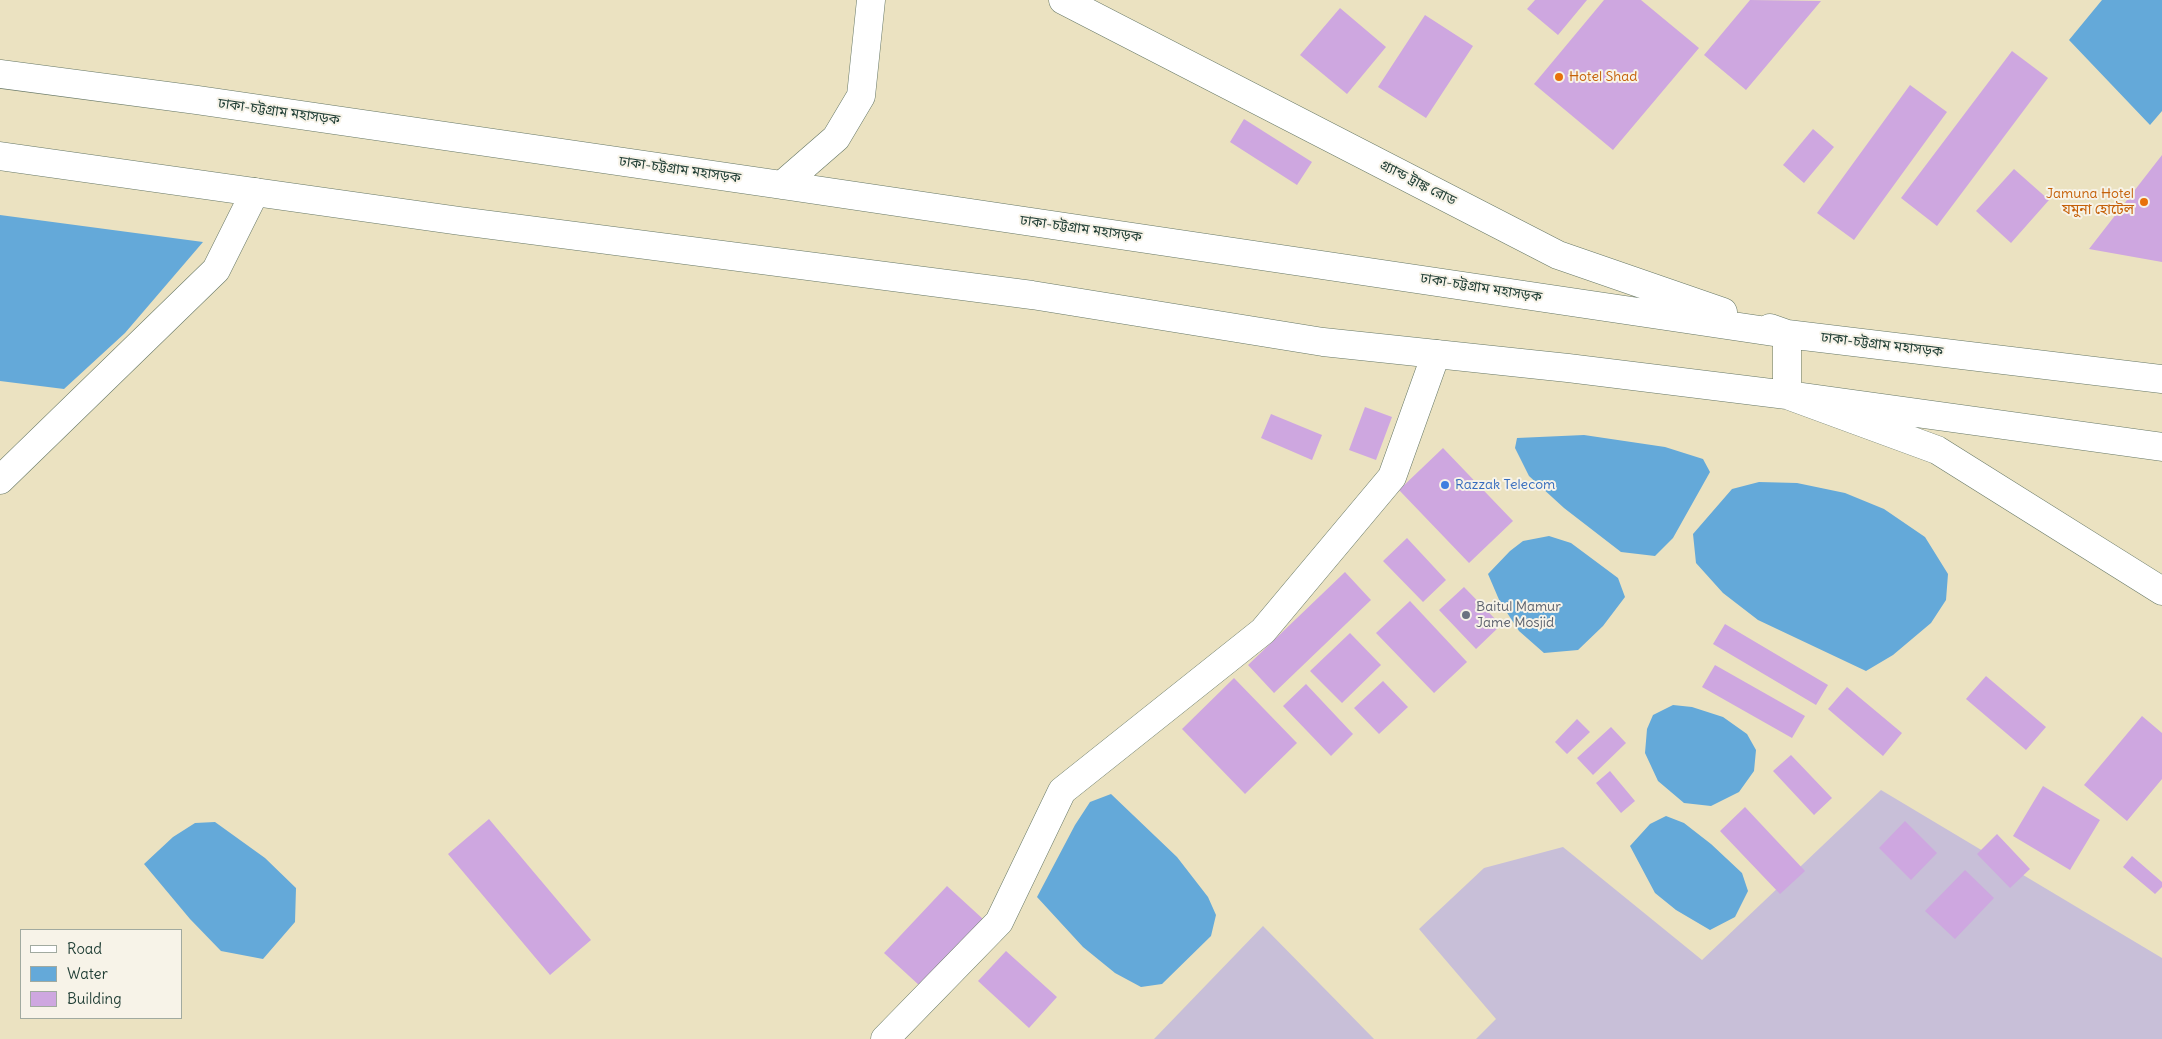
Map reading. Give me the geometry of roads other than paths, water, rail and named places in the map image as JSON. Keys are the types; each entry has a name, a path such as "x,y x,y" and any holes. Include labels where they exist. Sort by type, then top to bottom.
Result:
{"main road":[{"path":"782,185 836,138 861,96 871,0"},
{"name":"গ্র্যান্ড ট্রাঙ্ক রোড","path":"1063,0 1558,255 1787,334"},
{"name":"ঢাকা-চট্টগ্রাম মহাসড়ক","path":"0,74 206,101 1787,334 2162,379"},
{"path":"0,156 460,221 1032,295 1323,342 1578,369 1787,395 2162,447"},
{"path":"0,480 216,270 255,192"},
{"path":"1787,334 1787,395"},
{"path":"885,1039 999,922 1062,792 1263,630 1392,477 1436,354"},
{"path":"1787,395 1937,450 2162,591"}],"water":[{"path":"2102,0 2162,0 2162,111 2150,125 2069,40"},
{"path":"0,215 203,242 125,333 64,389 0,381"},
{"path":"1584,435 1665,447 1703,459 1710,472 1673,538 1655,556 1621,552 1564,508 1529,476 1515,448 1517,438"},
{"path":"1759,482 1797,483 1845,493 1884,509 1925,537 1948,574 1946,600 1931,623 1893,655 1866,671 1758,620 1723,593 1696,563 1693,534 1732,489"},
{"path":"1549,536 1571,543 1618,578 1625,597 1603,626 1578,650 1544,653 1519,631 1500,602 1488,574 1510,551 1523,541"},
{"path":"1673,705 1692,707 1723,717 1747,734 1756,750 1754,771 1739,792 1711,806 1684,803 1658,781 1645,753 1647,729 1653,715"},
{"path":"1111,794 1177,857 1208,897 1216,915 1211,936 1162,984 1141,987 1115,973 1083,947 1037,897 1075,825 1090,802"},
{"path":"1666,816 1684,823 1711,844 1742,873 1748,891 1735,917 1710,930 1676,910 1655,893 1630,846 1650,824"},
{"path":"215,822 265,858 296,888 295,922 263,959 221,951 190,919 144,864 173,837 195,823"}],"place":[{"name":"Hotel Shad","path":"1559,77"},
{"name":"Jamuna Hotel যমুনা হোটেল","path":"2144,202"},
{"name":"Razzak Telecom","path":"1445,485"},
{"name":"Baitul Mamur Jame Mosjid","path":"1466,615"}]}
